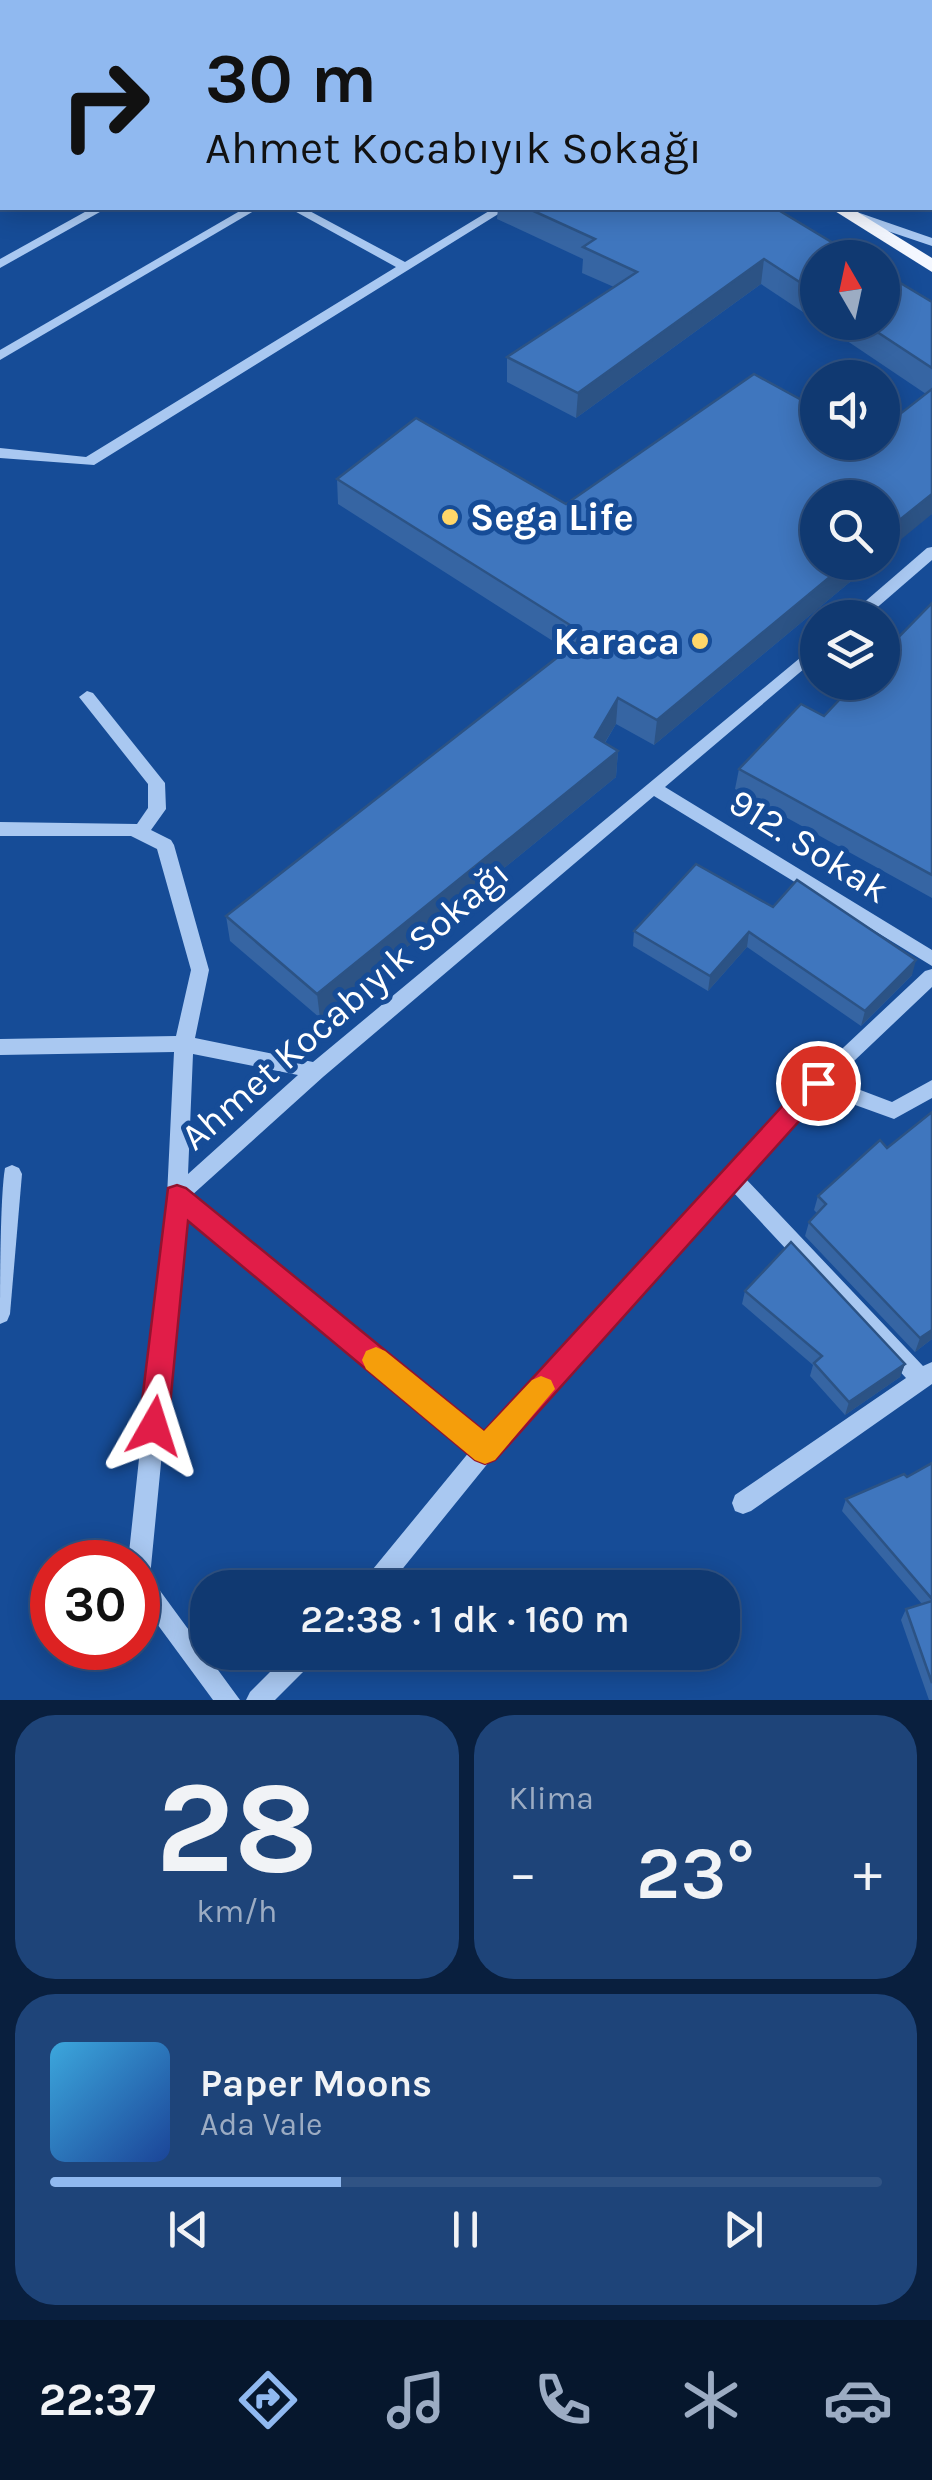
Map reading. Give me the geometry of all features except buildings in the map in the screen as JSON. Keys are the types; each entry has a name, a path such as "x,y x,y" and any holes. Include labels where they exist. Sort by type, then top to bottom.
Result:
{"main road":[{"path":"844,210 932,266"}],"street":[{"path":"0,264 98,210"},
{"path":"0,356 250,210"},
{"path":"298,210 405,268"},
{"path":"0,453 90,462 499,210"},
{"path":"844,210 932,242"},
{"path":"875,600 932,552"},
{"name":"Ahmet Kocabıyık Sokağı","path":"485,1450 177,1196 316,1071 800,663"},
{"path":"86,697 156,783 157,808 141,832"},
{"name":"912. Sokak","path":"652,788 932,959"},
{"path":"0,829 141,832 165,844 200,970 184,1044 177,1196 138,1580 228,1700"},
{"path":"387,1570 485,1450 818,1083 932,976"},
{"path":"0,1047 184,1044 316,1071"},
{"path":"818,1083 894,1111 932,1088"},
{"path":"0,1314 12,1174"},
{"path":"734,1178 927,1376 743,1503"},
{"path":"258,1700 289,1670"}],"slow traffic":[{"path":"376,1360 485,1450 541,1389"}],"place":[{"name":"Sega Life","path":"450,517"},
{"name":"Karaca","path":"700,641"}],"route":[{"path":"154,1426 177,1196 485,1450 818,1083"}]}
